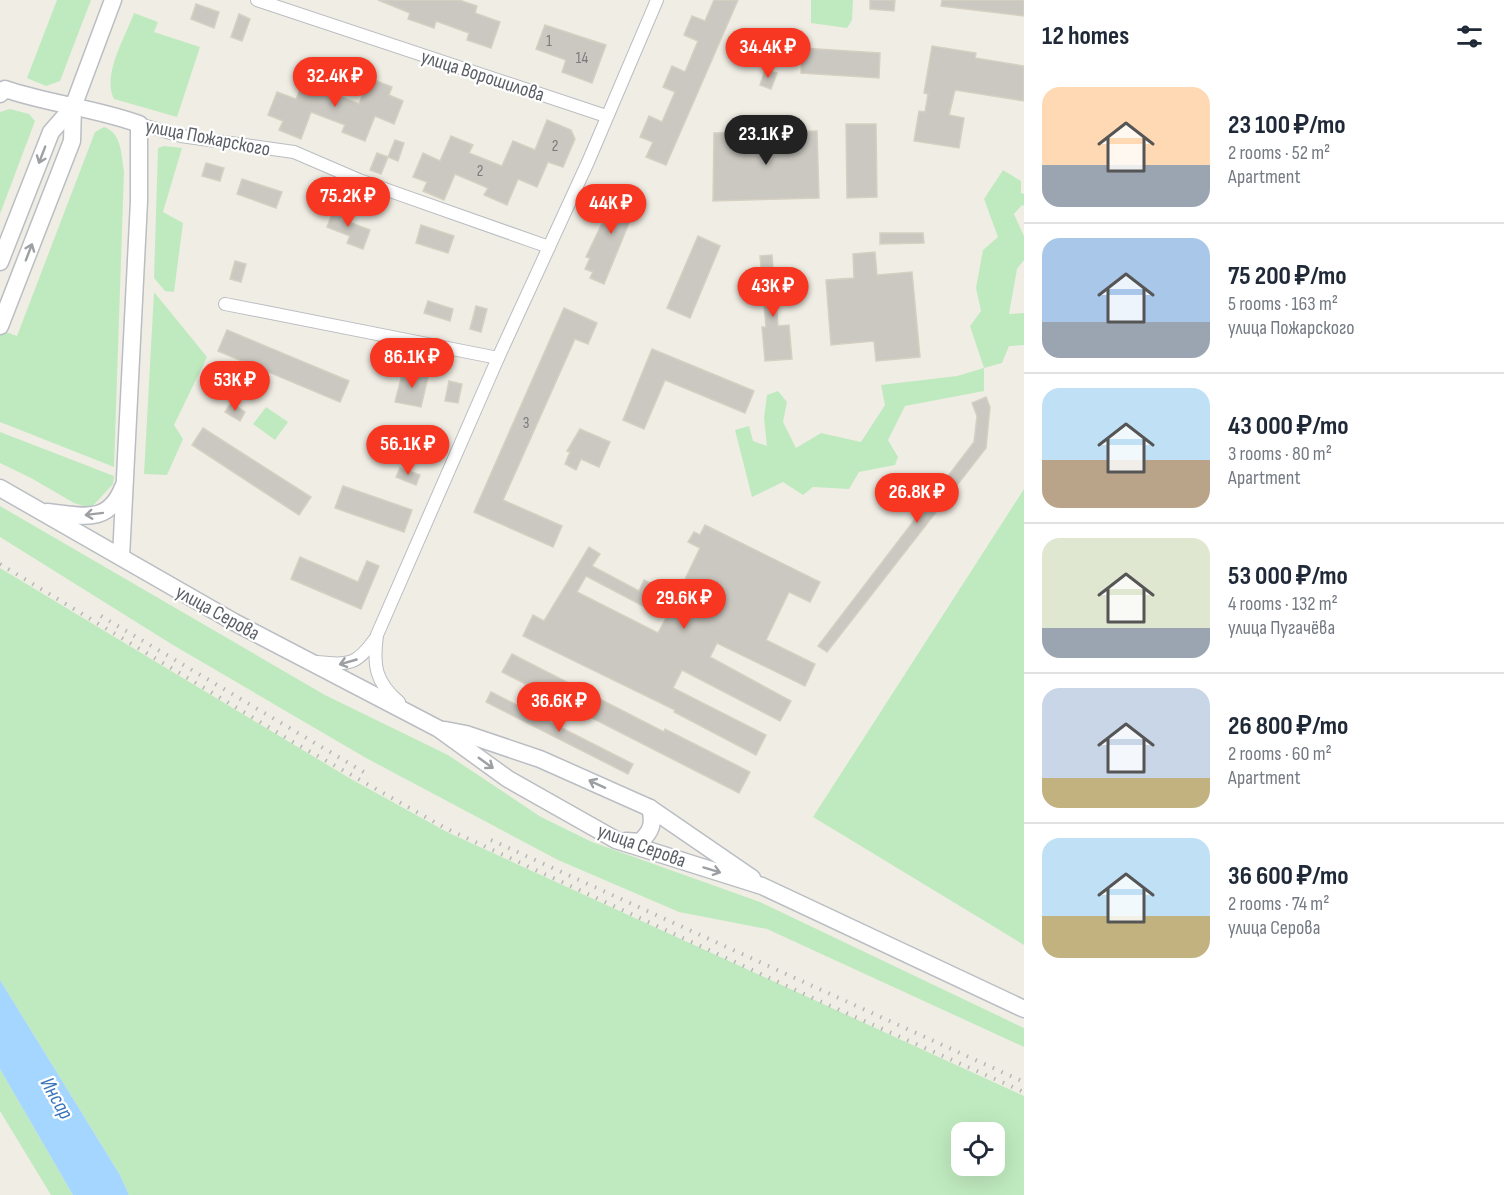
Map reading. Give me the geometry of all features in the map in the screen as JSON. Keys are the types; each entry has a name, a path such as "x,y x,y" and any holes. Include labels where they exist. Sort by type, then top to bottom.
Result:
{"street":[{"path":"0,326 72,141 73,107 113,0"},
{"name":"улица Ворошилова","path":"257,0 606,116"},
{"path":"309,661 342,665 355,662 365,653 377,636 498,358 588,162 657,0"},
{"name":"улица Пожарского","path":"2,90 116,116 181,136 294,152 359,180 549,247"},
{"path":"0,262 51,132 73,107"},
{"path":"122,557 139,201 139,124"},
{"path":"225,304 498,358"},
{"path":"41,511 86,516 102,514 110,509 119,497 127,478"},
{"name":"улица Серова","path":"0,488 309,661 439,729 508,779 616,840 762,886 1024,1009"},
{"path":"124,516 128,537 133,547 156,577"},
{"path":"377,636 374,659 377,675 389,694 416,717"},
{"name":"улица Серова","path":"439,729 466,734 540,759 650,808 762,886"},
{"path":"616,840 640,842 649,834 654,821 650,808"}],"green space":[{"path":"57,0 91,0 60,81 46,86 27,78"},
{"path":"811,0 853,0 852,20 847,28 811,23"},
{"path":"134,13 158,22 154,32 200,47 177,117 114,99 111,89 113,67"},
{"path":"10,109 29,114 35,121 0,214 0,112"},
{"path":"104,127 110,130 117,139 124,171 114,467 0,422 0,330 17,336 95,132"},
{"path":"164,146 182,148 163,212 183,223 174,292 165,291 154,278 158,148"},
{"path":"1003,170 1021,181 1021,193 1024,194 1024,206 1022,205 1014,214 1024,236 1024,260 1017,269 1009,314 1024,313 1024,345 1009,346 1002,363 984,368 970,326 981,311 976,288 983,250 998,237 984,199"},
{"path":"154,292 207,357 174,425 183,439 167,475 144,474"},
{"path":"984,368 984,391 905,406 888,440 898,457 895,465 859,472 849,489 813,487 803,495 783,482 752,497 735,430 749,426 753,441 767,446 764,418 767,395 778,391 787,402 783,422 796,448 821,433 861,442 885,405 881,385 957,376"},
{"path":"266,407 288,422 275,440 253,424"},
{"path":"0,432 114,476 113,484 91,508 74,503 0,463"},
{"path":"1024,489 1024,945 813,817"},
{"path":"0,506 325,695 448,755 541,817 592,842 760,902 1024,1028 1024,1047 767,929 679,912 558,860 366,758 173,645 0,537"},
{"path":"0,568 351,779 447,832 1024,1096 1024,1195 129,1195 120,1175 0,980"},
{"path":"0,1069 73,1195 51,1195 0,1111"}],"water":[{"name":"Инсар","path":"0,980 120,1175 129,1195 73,1195 0,1069"}],"building":[{"path":"378,0 459,0 477,6 475,13 500,22 491,48 467,40 469,33 436,21 434,28 408,19 410,13"},
{"path":"714,0 738,0 666,165 646,157 653,142 640,137 649,116 662,122 675,92 663,87 672,66 685,72 698,41 684,35 692,16 705,21"},
{"path":"870,0 895,0 894,11 870,9"},
{"path":"942,0 1024,0 1024,16 941,6"},
{"path":"196,4 219,12 214,28 191,19"},
{"path":"239,14 250,19 242,41 231,37"},
{"path":"545,25 606,45 592,83 562,72 566,60 536,49"},
{"path":"932,46 976,53 975,58 1024,66 1024,101 955,90 949,115 964,118 959,148 914,141 919,111 925,112 928,94 924,93"},
{"path":"802,48 880,53 879,78 801,73"},
{"path":"765,70 777,73 771,89 760,85"},
{"path":"306,75 327,83 325,90 359,104 369,78 392,87 389,95 403,101 394,124 375,116 365,141 342,132 345,125 311,112 301,139 279,130 283,121 268,115 277,92 296,99"},
{"path":"547,120 571,130 575,139 563,167 548,162 537,187 518,179 507,205 484,195 488,188 455,174 444,200 423,191 427,182 413,177 423,153 440,161 451,136 473,145 469,153 502,166 513,141 535,150"},
{"path":"846,124 876,124 877,197 847,198"},
{"path":"817,131 819,198 713,201 714,133"},
{"path":"395,140 404,143 398,161 388,157"},
{"path":"377,153 388,157 381,174 370,170"},
{"path":"206,163 224,168 220,181 202,176"},
{"path":"242,179 282,192 276,208 237,194"},
{"path":"624,190 640,196 604,284 590,278 593,272 585,269 590,258 586,257 605,217 602,216 606,204 609,205 613,194 622,197"},
{"path":"336,203 345,206 341,219 370,230 363,249 347,243 350,236 327,227"},
{"path":"421,225 454,236 448,253 416,243"},
{"path":"880,233 923,233 924,243 880,244"},
{"path":"698,236 720,246 690,318 667,308"},
{"path":"875,252 877,275 912,272 920,357 876,361 874,341 831,345 826,280 854,278 853,254"},
{"path":"772,255 778,326 789,325 792,359 765,361 762,327 766,327 760,256"},
{"path":"235,261 246,264 241,282 230,279"},
{"path":"428,301 453,309 450,321 424,313"},
{"path":"476,306 487,309 481,332 470,329"},
{"path":"564,308 597,323 588,344 575,339 503,500 562,526 553,547 474,512"},
{"path":"227,330 349,381 340,402 218,351"},
{"path":"652,349 754,391 745,413 665,380 644,429 623,420"},
{"path":"403,371 428,377 421,407 395,402"},
{"path":"449,381 462,384 458,403 445,401"},
{"path":"986,397 990,407 986,448 827,652 818,646 974,442 977,416 972,403"},
{"path":"231,403 245,412 240,421 225,412"},
{"path":"203,428 311,497 299,515 192,445"},
{"path":"580,429 610,442 599,467 581,459 576,470 565,464 570,452 567,451"},
{"path":"400,468 420,475 416,485 396,477"},
{"path":"343,486 412,510 404,532 335,508"},
{"path":"705,525 820,582 810,602 789,592 766,640 815,664 805,686 717,643 710,657 791,701 780,721 682,670 673,688 766,735 756,755 674,712 675,710 523,636 533,615 544,621 589,547 600,554 592,566 639,591 644,580 677,596 700,548 688,542 694,532 700,535","holes":["586,576 666,618 658,633 577,592"]},
{"path":"300,557 358,582 367,561 379,566 361,609 291,579"},
{"path":"512,654 664,732 665,729 750,772 739,793 502,672"},
{"path":"491,692 633,764 628,774 486,702"}],"railway":[{"path":"0,564 293,742 445,828 815,999 1024,1092"},
{"path":"101,616 367,774"},
{"path":"491,840 1024,1082"}]}
